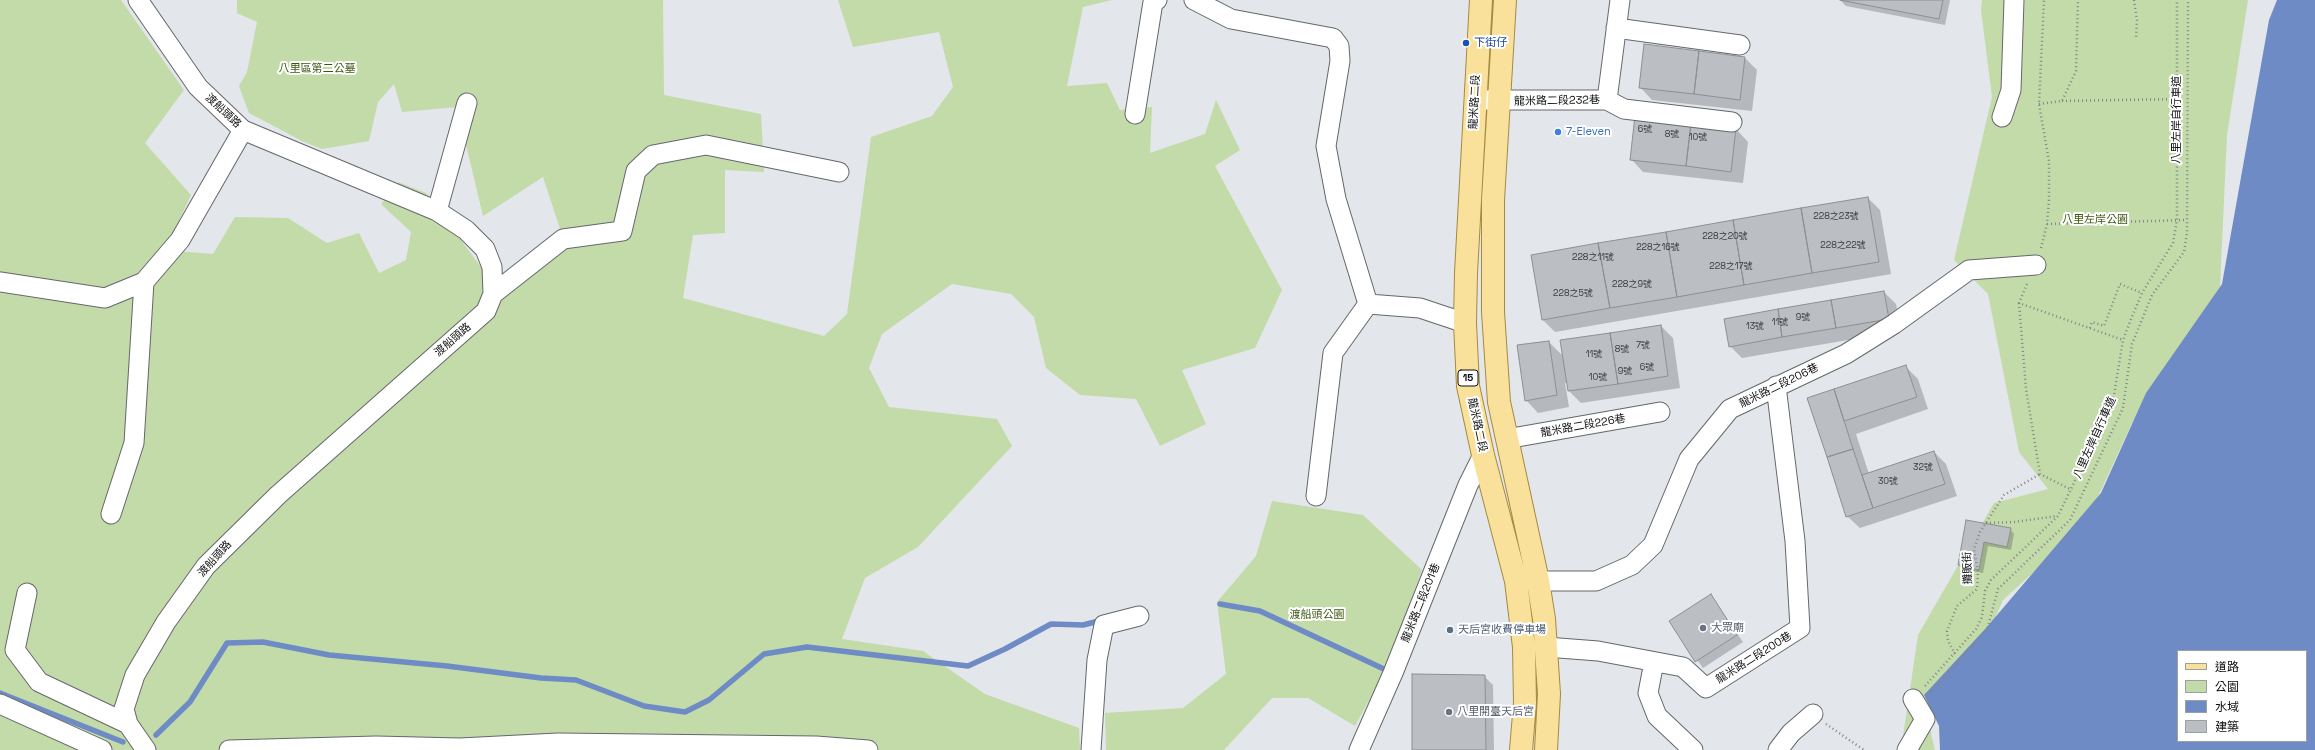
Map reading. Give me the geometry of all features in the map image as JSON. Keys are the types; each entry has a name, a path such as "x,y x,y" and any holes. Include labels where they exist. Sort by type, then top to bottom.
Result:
{"main road":[{"name":"龍米路二段","path":"1481,0 1465,323 1468,386 1483,455 1517,588 1524,647 1525,704 1521,750"},
{"path":"1505,0 1494,200 1493,312 1499,402 1538,581 1546,647 1549,694 1546,750"},
{"path":"1483,455 1506,439"}],"street":[{"name":"渡船頭路","path":"138,0 198,87 244,130 437,211 466,230 485,249 492,267 493,294 486,311 278,495 206,566 166,622 135,675 124,709 128,724 146,750"},
{"path":"1135,114 1153,2 1157,0"},
{"path":"1194,0 1231,19 1333,38 1339,46 1340,61 1326,146 1336,199 1368,304"},
{"path":"1607,100 1620,0"},
{"path":"2002,117 2011,90 2014,0"},
{"path":"1616,28 1740,45"},
{"name":"龍米路二段232巷","path":"1475,100 1499,102 1607,100 1624,109 1732,122"},
{"path":"437,211 467,103"},
{"path":"0,282 105,298 144,282 180,240 244,130"},
{"path":"493,294 563,239 622,231 636,171 653,156 706,145 839,172"},
{"name":"龍米路二段206巷","path":"1538,581 1596,581 1632,564 1653,545 1689,459 1730,409 1846,354 1894,324 1969,270 2036,264"},
{"path":"111,514 134,443 144,282"},
{"path":"1368,304 1420,308 1465,323"},
{"path":"1316,496 1333,353 1368,304"},
{"name":"龍米路二段200巷","path":"1546,647 1598,651 1683,668 1706,688 1800,628 1795,541 1776,386"},
{"name":"龍米路二段226巷","path":"1506,439 1660,412"},
{"name":"龍米路二段201巷","path":"1359,750 1394,673 1468,485 1483,455"},
{"path":"27,593 15,650 39,682 128,724"},
{"path":"1091,750 1098,660 1104,625 1140,616"},
{"path":"1654,662 1648,693 1657,716 1693,750"},
{"path":"1907,750 1925,719 1916,703"},
{"path":"0,704 10,707 102,750"},
{"path":"1778,750 1791,733 1813,714"},
{"path":"229,750 376,746 460,748 558,743 816,746 868,750"}],"path":[{"path":"2044,0 2039,104 2049,161 2047,224 2036,264 2019,303 2026,389 2040,474 2072,490"},
{"path":"2062,101 2076,71 2078,0"},
{"path":"2134,0 2137,20 2136,39"},
{"name":"八里左岸自行車道","path":"1916,703 1976,629 1982,617 1985,591 1991,580 2058,516 2072,490 2113,401 2123,340 2142,293 2173,243 2177,220 2177,0"},
{"path":"1916,703 1987,630 1998,589 2070,520 2123,408 2132,344 2152,295 2184,252 2187,220 2188,0"},
{"path":"2039,104 2062,101 2177,99"},
{"path":"2047,224 2187,220"},
{"path":"2090,328 2092,322 2104,326 2120,284 2142,293"},
{"path":"2019,303 2123,340"},
{"name":"攤販街","path":"1955,654 1948,641 1947,631 1957,606 1977,590 1978,572 1974,549 1980,532 1990,513 2004,495 2040,474"},
{"path":"1986,523 2014,522 2058,516"},
{"path":"1813,714 1864,750"}],"green space":[{"name":"八里區第二公墓","path":"0,0 121,0 184,90 145,143 191,195 165,250 213,254 235,217 288,218 327,243 359,233 379,273 406,260 411,232 381,204 398,182 426,193 498,290 563,238 543,177 483,216 457,107 402,112 394,84 378,102 369,141 322,149 302,141 249,113 239,86 247,72 257,22 237,13 237,0 663,0 664,95 761,114 764,172 725,170 725,233 693,235 683,298 824,336 847,314 871,137 932,116 953,87 939,32 853,47 838,0 1112,0 1083,7 1067,86 1107,83 1120,110 1152,107 1150,153 1205,134 1216,100 1240,150 1215,166 1282,290 1255,348 1182,370 1206,424 1160,446 1136,399 1080,395 1046,368 1034,317 1011,294 952,284 882,334 869,368 889,407 997,419 1012,446 918,547 865,578 842,639 923,651 985,694 1079,728 1080,750 0,750"},
{"name":"八里左岸公園","path":"1982,0 2248,0 2227,135 2220,287 2132,423 2085,525 2003,600 1977,659 1931,697 1931,734 1935,750 1901,750 1918,635 1994,503 2048,489 2019,452 1988,294 1954,260 1992,97 1981,10"},
{"name":"渡船頭公園","path":"1272,501 1363,515 1422,570 1383,675 1355,726 1308,698 1272,698 1224,750 1106,750 1105,713 1183,708 1226,674 1217,602 1256,556"}],"water":[{"path":"2277,0 2315,0 2315,750 1940,750 1939,726 1924,695 1986,628 2101,493 2146,393 2222,284 2269,20"}],"building":[{"path":"1840,0 1943,0 1939,19"},
{"path":"1644,44 1699,51 1694,94 1639,88"},
{"path":"1699,51 1745,57 1740,100 1694,94"},
{"path":"1635,116 1691,123 1686,166 1630,160"},
{"path":"1691,123 1736,128 1731,172 1686,166"},
{"path":"1868,197 1879,262 1812,273 1801,208"},
{"path":"1801,208 1812,273 1744,285 1733,220"},
{"path":"1733,220 1744,285 1677,297 1666,232"},
{"path":"1666,232 1677,297 1610,308 1598,243"},
{"path":"1598,243 1610,308 1542,320 1531,255"},
{"path":"1884,291 1889,319 1836,328 1831,300"},
{"path":"1831,300 1836,328 1782,337 1778,309"},
{"path":"1778,309 1782,337 1729,347 1724,319"},
{"path":"1661,325 1668,376 1618,384 1610,333"},
{"path":"1610,333 1618,384 1568,391 1560,340"},
{"path":"1549,341 1557,395 1525,401 1517,345"},
{"path":"1906,365 1917,397 1844,421 1834,389"},
{"path":"1834,389 1853,449 1827,457 1807,398"},
{"path":"1853,449 1873,508 1846,517 1827,457"},
{"path":"1934,451 1945,484 1873,508 1862,475"},
{"path":"1966,520 2011,528 2007,547 1984,542 1979,570 1958,565"},
{"name":"大眾廟","path":"1711,594 1737,635 1695,662 1669,621"},
{"name":"八里開臺天后宮","path":"1412,674 1485,675 1486,750 1412,750"}],"waterway":[{"path":"1220,604 1260,611 1386,670"},
{"path":"156,735 190,702 227,643 263,642 329,655 447,666 541,678 576,680 644,706 685,712 709,700 764,654 807,647 968,666 1005,649 1051,624 1083,625 1099,621"},
{"path":"0,693 123,742"}],"place":[{"name":"下街仔","path":"1466,43"},
{"name":"7-Eleven","path":"1558,132"},
{"name":"大眾廟","path":"1703,628"},
{"name":"天后宮收費停車場","path":"1450,630"},
{"name":"八里開臺天后宮","path":"1449,712"}]}
